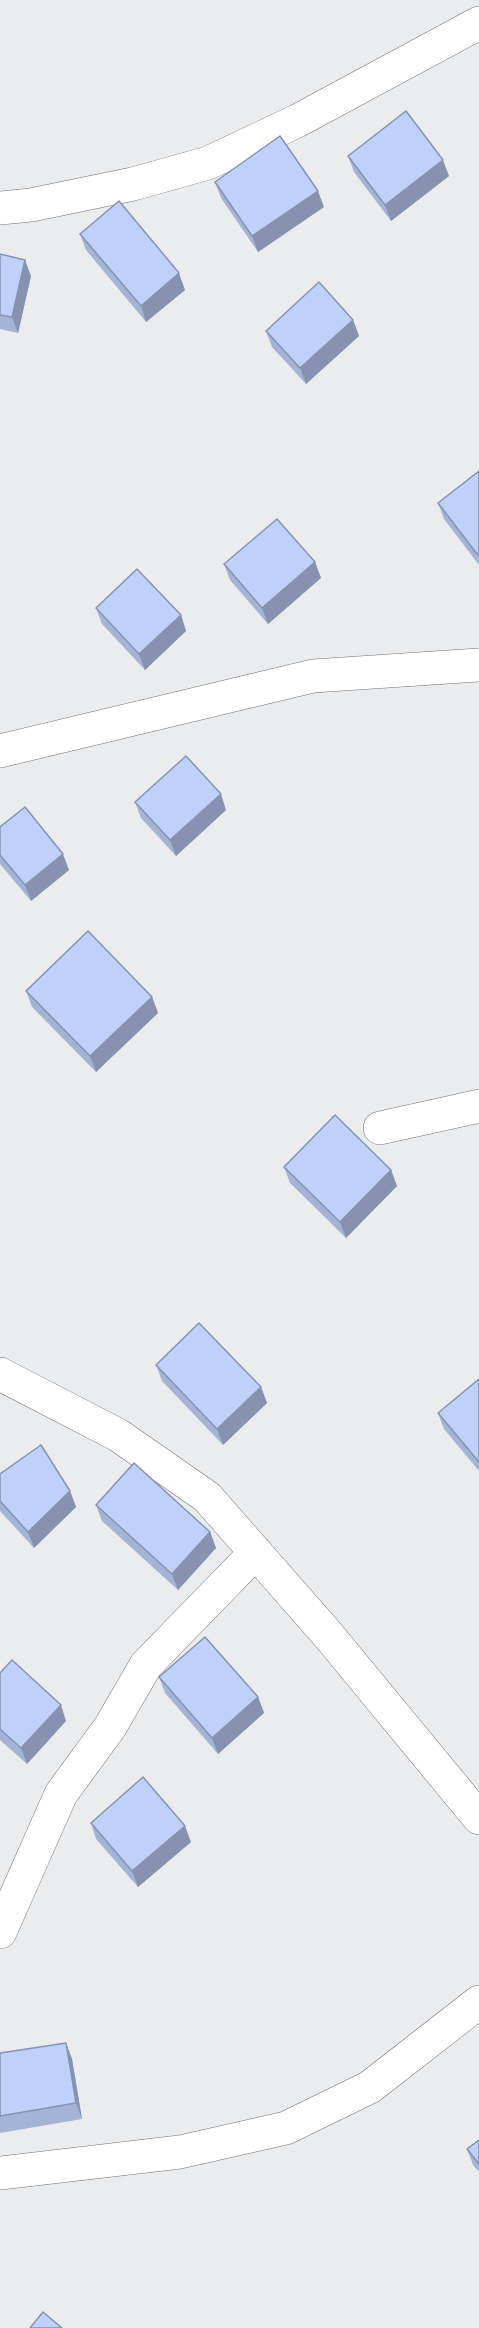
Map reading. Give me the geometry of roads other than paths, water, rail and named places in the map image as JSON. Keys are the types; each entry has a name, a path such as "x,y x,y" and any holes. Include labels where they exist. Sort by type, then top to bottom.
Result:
{"street":[{"path":"0,208 31,205 133,184 208,163 297,121 479,23"},
{"path":"0,751 313,676 479,664"},
{"path":"380,1128 479,1106"},
{"path":"0,1374 118,1435 207,1497 336,1645 479,1818"},
{"path":"0,1932 61,1794 110,1727 146,1665 256,1552"},
{"path":"0,2173 180,2152 286,2128 370,2087 479,2002"}]}
